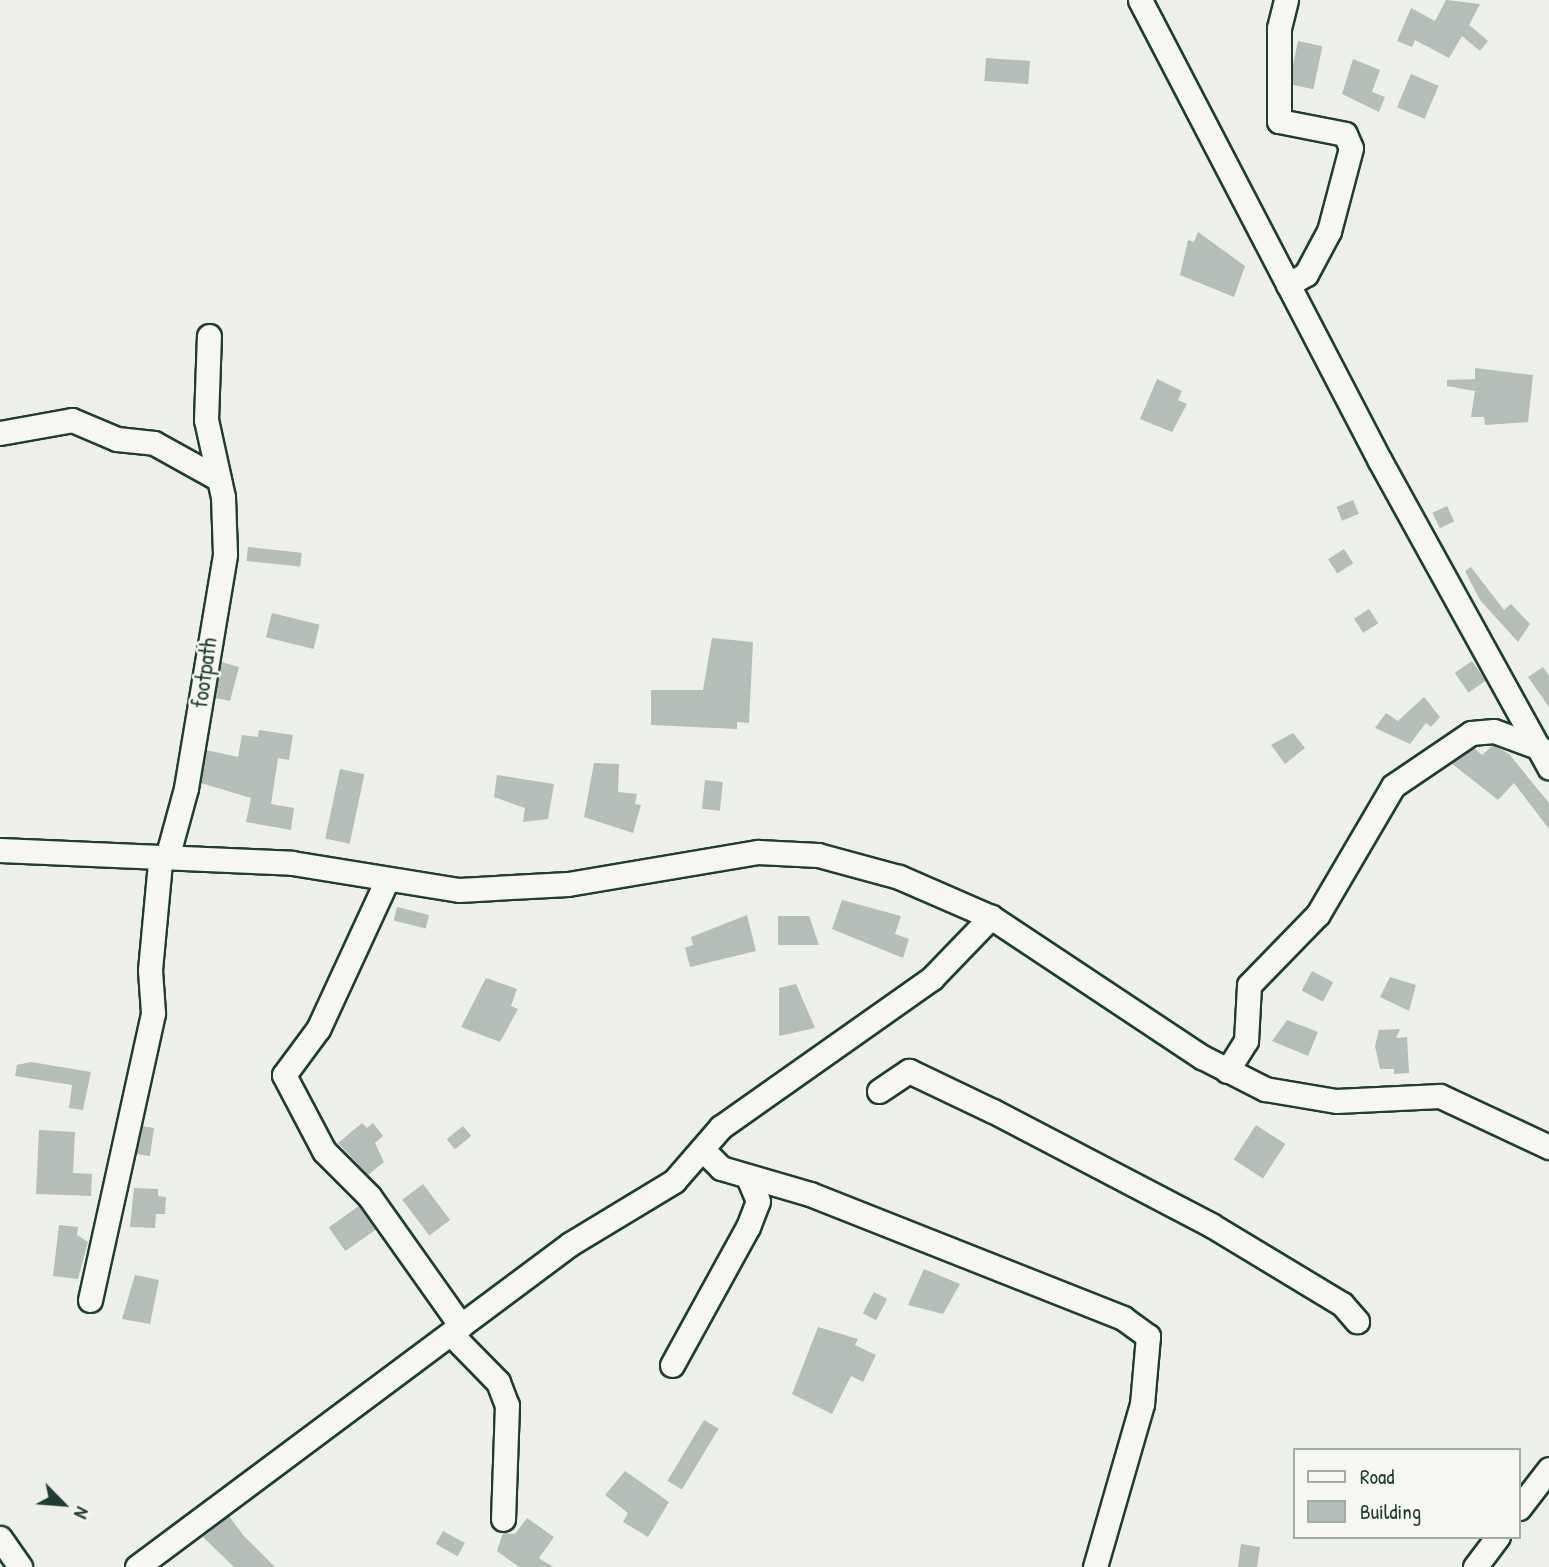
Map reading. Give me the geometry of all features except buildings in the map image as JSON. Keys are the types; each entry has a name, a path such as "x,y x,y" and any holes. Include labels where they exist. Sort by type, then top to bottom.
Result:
{"street":[{"path":"1140,0 1288,285 1544,757"},
{"path":"1286,0 1279,28 1279,121 1345,134 1351,148 1329,231 1306,274 1288,285"},
{"name":"footpath","path":"90,1300 153,1013 150,970 160,862 180,814 221,583 219,479 206,420 209,336"},
{"path":"0,433 72,420 100,432 154,443 219,479"},
{"path":"1227,1071 1246,1041 1250,985 1318,914 1393,786 1471,733 1494,731 1544,757"},
{"path":"0,850 160,862 292,863 387,880 497,890 785,852 866,866 991,917 1227,1071 1265,1089 1315,1100 1440,1096 1549,1147"},
{"path":"387,880 318,1029 284,1075 324,1151 369,1196 456,1330 498,1382 508,1405 503,1519"},
{"path":"137,1567 610,1216 674,1181 704,1151 721,1127 932,978 991,917"},
{"path":"879,1091 909,1071 993,1111 1211,1225 1342,1304 1357,1321"},
{"path":"704,1151 721,1168 810,1195 1123,1318 1148,1336 1142,1404 1095,1567"},
{"path":"672,1365 748,1227 758,1201 748,1177"},
{"path":"1521,1505 1549,1469"},
{"path":"0,1538 20,1567"},
{"path":"1475,1567 1496,1539"}]}
